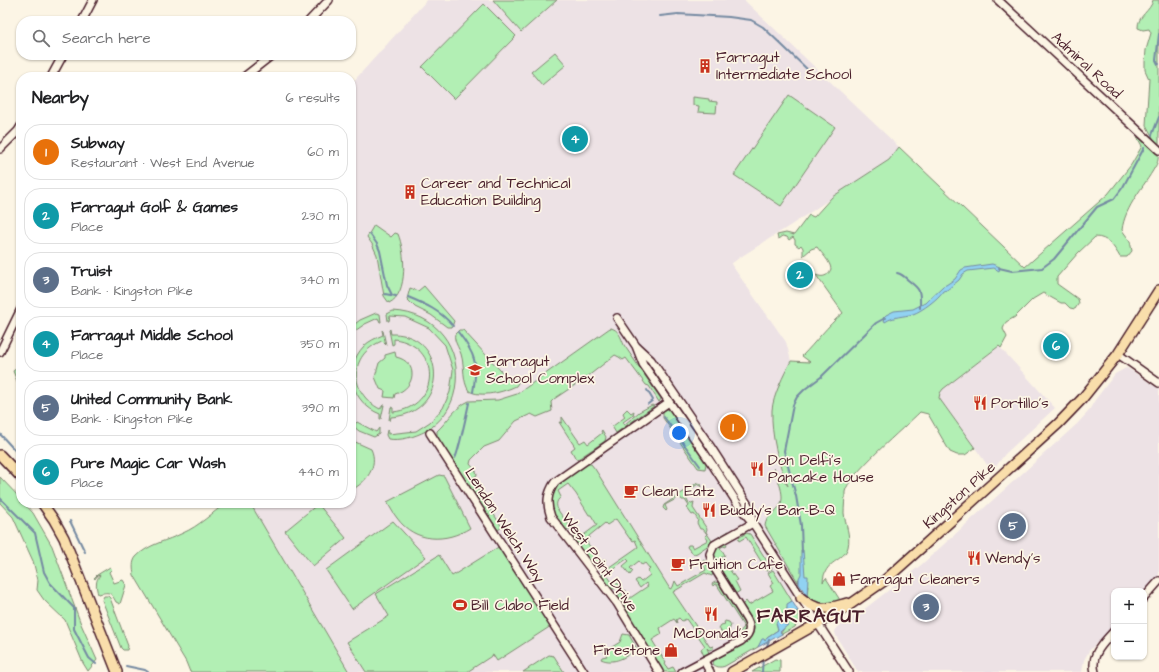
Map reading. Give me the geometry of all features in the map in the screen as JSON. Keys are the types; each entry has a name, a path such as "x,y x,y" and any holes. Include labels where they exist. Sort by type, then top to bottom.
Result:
{"main road":[{"name":"Kingston Pike","path":"732,672 856,601 884,581 921,548 1058,424 1082,399 1118,354 1159,290"},
{"path":"0,455 16,472"},
{"path":"46,508 64,538 117,672"},
{"path":"803,599 815,608 821,609 832,608 856,601"}],"street":[{"path":"85,16 93,0"},
{"path":"314,16 329,0"},
{"name":"Admiral Road","path":"998,0 1159,150"},
{"path":"54,72 60,60"},
{"path":"250,72 266,60"},
{"path":"0,149 16,132"},
{"path":"0,352 16,318"},
{"path":"617,318 636,346 651,360 710,446 748,505 753,523"},
{"path":"636,346 643,364 739,506 753,523 849,672"},
{"path":"1118,354 1159,383"},
{"name":"West Point Drive","path":"659,672 617,603 551,516 547,505 548,495 555,482 669,402"},
{"name":"Lendon Welch Way","path":"430,433 584,672"},
{"path":"682,672 741,641 748,633 750,628 747,620 712,564 710,554 714,545 753,523"},
{"path":"1147,595 1159,581"},
{"path":"1094,668 1096,652 1111,634"},
{"path":"704,661 710,672"}],"shaded area":[{"name":"Farragut School Complex","path":"427,0 744,0 899,147 889,160 731,264 786,342 791,361 776,395 772,409 777,453 789,489 798,578 792,598 800,612 801,617 799,624 724,668 715,666 704,672 590,672 570,644 565,648 578,672 349,672 253,508 356,508 356,78"},
{"path":"999,346 1055,408 1005,454 997,465 991,470 939,398 943,389"},
{"path":"1126,368 1129,369 1159,389 1159,576 1147,589 1111,588 1111,628 1089,651 1084,660 1082,672 858,672 836,636 835,632 837,627 862,611 921,565 1077,424 1088,412 1095,400 1115,374"}],"green space":[{"path":"493,0 557,0 521,32"},
{"path":"1153,0 1159,0 1159,146 1146,125 1149,79 1145,70 1145,62 1146,50 1151,33 1149,29 1143,30 1138,28 1140,20 1152,4"},
{"path":"484,4 516,36 454,99 422,67"},
{"path":"555,52 566,65 542,85 531,72"},
{"path":"789,95 835,127 781,206 734,175"},
{"path":"693,97 709,99 709,101 717,102 716,113 698,112 699,106 693,105"},
{"path":"1137,137 1149,144 1157,152 1158,161 1131,205 1124,221 1122,230 1130,241 1132,251 1127,257 1120,257 1113,246 1107,241 1100,237 1095,237 1078,253 1057,277 1057,284 1078,299 1079,303 1075,309 1070,308 1065,303 1061,303 1043,293 1033,299 1015,317 1006,322 1003,329 1007,337 1001,348 999,346 943,389 939,398 975,448 965,455 957,455 950,452 928,414 920,412 866,463 848,485 845,492 844,513 848,534 848,547 843,556 830,565 824,575 823,582 826,578 840,600 826,605 818,605 815,603 807,596 808,586 798,579 799,584 765,526 769,517 779,507 782,498 781,488 774,468 788,486 776,449 772,410 782,379 791,361 810,362 802,356 843,313 816,275 825,276 831,269 827,260 817,247 811,249 803,256 803,248 801,245 799,247 795,244 793,237 789,240 787,237 782,236 778,239 777,235 786,233 794,235 809,215 814,217 832,197 889,160 899,147 1025,267 1108,194 1131,165 1142,146"},
{"path":"374,225 391,237 395,233 398,234 404,261 404,272 400,291 389,303 384,296 377,255 367,237"},
{"path":"424,286 454,321 452,327 447,327 431,315 415,307 407,299 410,288 418,291"},
{"path":"393,311 408,313 422,318 434,326 443,335 455,360 456,374 454,396 445,414 426,431 403,439 388,439 386,435 387,430 388,434 416,431 430,422 443,408 450,392 453,370 445,345 429,328 405,317 390,316 388,321 387,314"},
{"path":"376,313 380,314 381,322 378,318 356,330 356,323"},
{"path":"610,328 616,330 619,334 624,345 661,399 659,402 649,386 646,385 626,358 623,360 615,355 587,377 554,399 551,402 552,411 537,417 531,414 516,421 499,441 484,447 471,460 470,464 476,471 477,475 473,478 468,474 502,527 498,530 439,440 437,431 456,410 469,401 498,400 517,394"},
{"path":"390,329 391,334 410,337 423,346 431,359 434,374 432,389 424,402 411,412 391,417 390,421 391,407 393,408 393,412 409,408 420,399 427,388 430,376 427,363 421,352 410,344 394,339 394,344 392,345"},
{"path":"382,330 386,345 382,341 371,347 363,355 358,364 357,374 358,384 362,394 380,409 384,405 380,419 380,414 370,409 356,392 356,358 366,344 383,335"},
{"path":"459,330 463,330 511,382 518,380 516,386 499,392 486,394 469,391 465,383 461,354 455,339 455,334"},
{"path":"395,352 396,357 408,364 411,369 411,381 402,391 395,394 394,398 384,397 385,391 380,389 375,377 379,363 385,358 385,355"},
{"path":"16,369 16,378 13,371"},
{"path":"652,405 654,406 616,433 610,423 613,426 625,417 623,413 627,409 631,413 634,411 633,415 623,422 624,425 639,412"},
{"path":"667,409 706,464 705,469 698,468 663,418 663,411"},
{"path":"562,417 580,443 585,440 588,444 602,433 602,430 606,437 605,441 576,459 571,450 575,447 559,422 562,423"},
{"path":"357,422 376,432 379,428 379,434 374,437 359,431 356,428"},
{"path":"356,442 371,449 373,455 372,468 362,483 356,487"},
{"path":"587,464 591,464 595,469 670,589 673,587 675,581 678,586 706,570 702,562 703,560 707,562 713,573 712,576 705,573 673,592 710,647 713,646 713,649 709,650 707,648 709,653 704,656 701,649 705,646 686,619 682,621 679,618 676,620 677,623 674,619 660,628 662,634 652,640 668,669 673,667 676,672 661,671 618,598 618,595 626,590 622,595 627,600 648,586 646,583 640,588 635,581 638,579 641,582 650,575 648,571 650,569 645,563 642,565 639,561 630,568 633,571 630,575 623,566 629,561 627,559 612,569 607,575 614,585 618,583 620,585 614,589 611,589 602,576 605,570 638,547 635,540 633,541 631,538 630,539 616,519 607,525 605,523 589,536 586,541 601,562 605,559 606,560 599,565 594,565 573,539 575,534 581,537 597,525 568,484 558,491 561,497 557,505 560,513 571,529 566,530 552,509 552,494 556,487 568,476"},
{"path":"439,475 444,476 470,528 451,536 431,538 413,532 404,526 387,502"},
{"path":"0,477 16,494 16,508 28,508 52,546 81,624 97,660 88,671 83,663 65,620 44,600 37,590 38,580 33,561 13,517 0,503"},
{"path":"697,483 701,484 702,487 698,484 688,491 690,495 686,498 689,504 694,502 693,508 707,529 706,532 712,541 729,531 694,554 687,547 688,545 691,545 693,548 708,540 705,536 707,534 703,529 700,529 697,523 698,520 687,508 689,506 685,500 682,500 680,497 665,505 666,511 663,508 664,505"},
{"path":"220,508 253,508 349,672 190,672 186,662 134,575 133,563 136,557 146,549 177,536 200,523"},
{"path":"313,508 321,508 346,538 313,566 285,531"},
{"path":"393,521 426,557 352,609 326,570"},
{"path":"746,533 750,534 772,569 767,571 746,537 739,541 738,539"},
{"path":"723,544 726,544 727,546 721,547 720,549 725,555 721,558 737,580 735,581 740,591 735,594 713,560 715,551"},
{"name":"Bill Clabo Field","path":"500,546 551,626 497,661 493,655 467,672 366,672 347,642 389,616 376,594 439,555 452,576"},
{"path":"110,567 112,569 109,572 114,583 123,580 126,585 120,604 116,602 109,593 98,594 96,584 100,575 95,579 94,578"},
{"path":"773,570 792,601 788,604 787,609 778,620 778,630 767,637 765,641 761,642 758,647 725,666 715,666 713,664 714,659 738,646 750,637 754,627 742,605 746,601 749,605 773,591 770,586 774,583 768,573"},
{"path":"715,582 720,583 747,627 745,633 735,639 732,638 734,633 739,633 744,627 717,585 715,584 713,586 712,584"},
{"path":"104,596 108,596 110,598 128,646 127,650 123,650 121,648 102,600"},
{"path":"798,611 800,620 795,627 780,634 785,625 783,622 784,620"},
{"path":"725,621 729,622 731,625 726,636 720,639 718,637 722,636 722,633 719,628 721,625 725,624"},
{"path":"623,634 629,635 637,649 615,661 606,661 601,659 602,657 607,656 604,652 620,642"},
{"path":"549,655 554,656 564,672 523,672"},
{"path":"775,659 780,660 780,672 752,672"}],"water":[{"path":"992,264 1000,267 999,271 994,268 968,271 947,290 943,291 934,301 921,310 913,314 885,322 883,318 894,311 913,309 925,303 943,286 955,279 961,270 965,268"},
{"path":"801,550 803,550 805,576 808,576 807,596 799,584 801,574"},
{"path":"792,601 798,611 784,620 784,624 788,625 780,632 782,634 758,647 762,639 765,641 767,637 778,630 776,623 787,609 787,604"}],"waterway":[{"path":"660,16 678,14 751,20 763,27 810,72"},
{"path":"1159,34 1156,60 1159,64"},
{"path":"1152,135 1159,117"},
{"path":"999,268 1012,271 1042,268 1054,259 1097,207 1114,199 1123,187 1144,148"},
{"path":"370,234 380,251 387,285 392,295"},
{"path":"897,273 905,277 918,289 920,295 920,308"},
{"path":"385,294 396,296"},
{"path":"408,297 427,305 438,312 453,326"},
{"path":"802,552 801,525 796,496 784,451 793,405 797,397 805,389 821,377 876,323 885,318"},
{"path":"458,332 469,347 474,360 475,374 473,392"},
{"path":"647,390 653,400 648,404"},
{"path":"455,458 469,403"},
{"path":"664,417 700,466"},
{"path":"0,434 16,452"},
{"path":"0,498 35,533 44,572 50,583 74,608 74,629 89,658 96,664"},
{"path":"70,521 85,552"},
{"path":"766,649 769,640"},
{"path":"762,672 763,657"},
{"path":"126,666 148,672"}],"place":[{"name":"Farragut Intermediate School","path":"705,66"},
{"name":"Farragut Middle School","path":"575,139"},
{"name":"Career and Technical Education Building","path":"410,192"},
{"name":"Farragut Golf & Games","path":"800,275"},
{"name":"Pure Magic Car Wash","path":"1056,346"},
{"name":"Farragut School Complex","path":"475,370"},
{"name":"Portillo's","path":"980,403"},
{"name":"Subway","path":"733,427"},
{"name":"Don Delfi's Pancake House","path":"757,469"},
{"name":"Clean Eatz","path":"631,491"},
{"name":"Buddy's Bar-B-Q","path":"709,510"},
{"name":"United Community Bank","path":"1013,526"},
{"name":"Wendy's","path":"974,558"},
{"name":"Fruition Cafe","path":"678,564"},
{"name":"Farragut Cleaners","path":"839,579"},
{"name":"Bill Clabo Field","path":"460,605"},
{"name":"Truist","path":"926,607"},
{"name":"McDonald's","path":"711,614"},
{"name":"Firestone","path":"671,650"}],"district":[{"name":"FARRAGUT","path":"811,615"}]}
